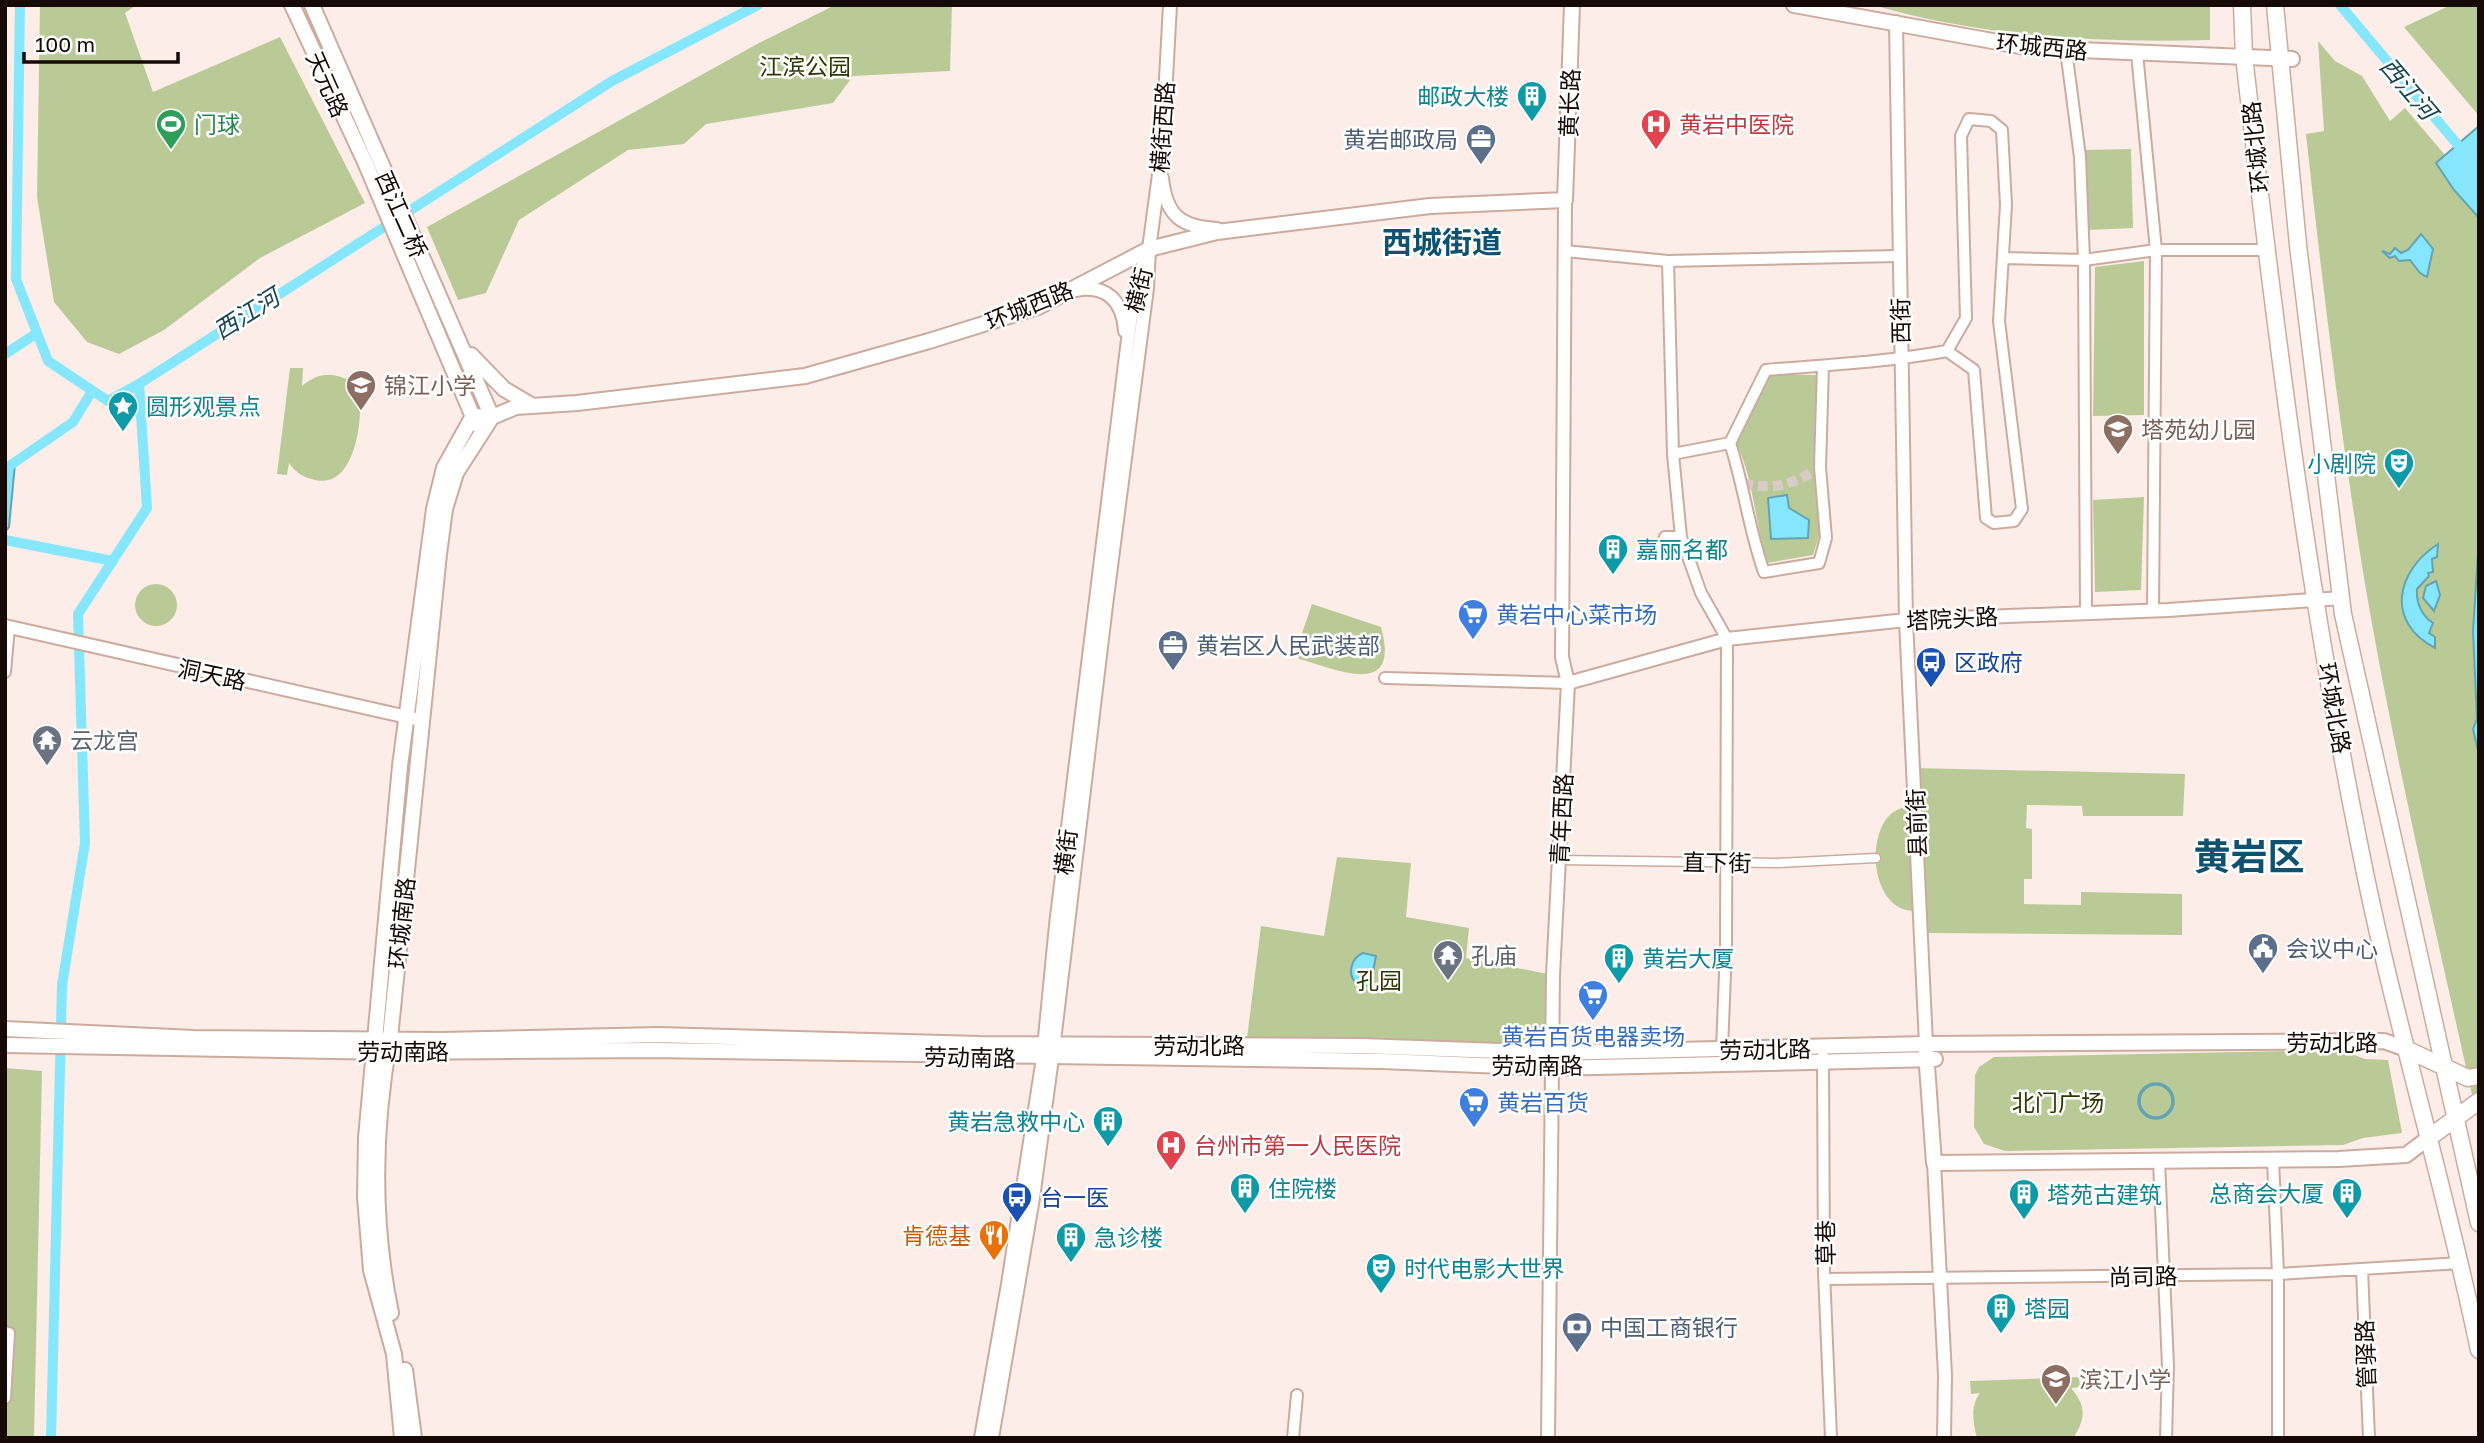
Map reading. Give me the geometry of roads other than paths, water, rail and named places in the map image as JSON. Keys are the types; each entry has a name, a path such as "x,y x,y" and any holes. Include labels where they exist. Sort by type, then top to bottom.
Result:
{"main road":[{"name":"天元路","path":"292,5 371,160"},
{"name":"天元路","path":"312,5 359,110 371,160"},
{"name":"黄长路","path":"1565,200 1572,5"},
{"name":"环城西路","path":"1794,5 1896,22 1948,34 2066,50 2285,58"},
{"name":"环城北路","path":"2242,5 2244,56 2286,413 2316,601 2360,848 2406,1049 2461,1264 2479,1350"},
{"name":"环城北路","path":"2275,5 2276,37 2285,58 2343,614 2479,1223"},
{"name":"西江二桥","path":"371,160 428,270 451,323"},
{"name":"西江二桥","path":"371,160 413,275 473,416"},
{"name":"环城西路","path":"492,417 516,407 531,405 805,376 1038,307 1149,249 1232,230 1430,205 1565,200"},
{"path":"451,323 474,360 504,389 531,405"},
{"path":"451,323 492,417 473,416"},
{"path":"473,416 481,434"},
{"path":"413,718 434,509 444,468 473,416"},
{"name":"环城南路","path":"414,1438 404,1354 392,1320 382,1268 375,1206 382,1045 413,718 445,509 456,472 492,417"},
{"path":"5,1029 45,1038"},
{"path":"5,1045 45,1038"},
{"name":"劳动南路","path":"45,1038 194,1038 653,1050 1048,1051 1552,1068 1823,1054"},
{"name":"劳动北路","path":"1048,1051 1362,1046 1552,1053 1722,1049 1823,1054 2384,1041 2468,1078 2479,1076"},
{"path":"382,1045 365,1197 371,1270 394,1354 402,1438"},
{"name":"县前街","path":"1931,1051 1937,1163"},
{"path":"1937,1163 2273,1160 2406,1155 2479,1101"}],"street":[{"name":"横街西路","path":"1149,249 1160,163 1170,5"},
{"name":"西街","path":"1896,22 1906,620"},
{"path":"2066,50 2080,158 2084,260 2086,611"},
{"path":"2137,53 2156,250 2153,611"},
{"path":"1823,366 1821,467 1826,538 1819,563 1764,572 1730,443 1766,370 1900,360 1947,351 1974,370 1986,519 1994,523 2014,520 2022,509 1999,321 2006,205 2001,130 1991,121 1969,119 1961,136 1966,318 1947,351"},
{"path":"1160,163 1163,186 1172,213 1191,228 1232,230"},
{"name":"青年西路","path":"1548,1438 1552,1053 1558,860 1568,683 1562,657 1565,200"},
{"name":"横街","path":"992,1438 1029,1223 1133,299 1149,249"},
{"name":"横街","path":"1093,667 1147,289 1149,249"},
{"path":"2003,258 2084,260 2156,250 2266,250"},
{"path":"1565,251 1668,261 1898,256"},
{"path":"1668,261 1673,454 1681,537 1701,593 1727,639 1722,1049"},
{"path":"1065,293 1092,287 1111,295 1124,317 1126,358"},
{"path":"1673,454 1730,443"},
{"path":"1665,537 1681,537"},
{"name":"塔院头路","path":"1568,683 1727,639 1906,620 2086,611 2153,611 2342,598"},
{"name":"县前街","path":"1906,620 1925,1026 1931,1051"},
{"path":"5,671 7,626"},
{"name":"洞天路","path":"7,626 413,718"},
{"path":"1385,678 1568,683"},
{"name":"直下街","path":"1558,860 1726,862 1876,858"},
{"name":"横街","path":"981,1438 1048,1051"},
{"name":"草巷","path":"1823,1054 1825,1279 1831,1438"},
{"path":"2273,1160 2278,1274 2278,1438"},
{"path":"2159,1161 2166,1438"},
{"name":"县前街","path":"1937,1163 1935,1178 1945,1375 1944,1438"},
{"name":"尚司路","path":"1825,1279 2278,1274 2461,1264"},
{"name":"管驿路","path":"2362,1269 2369,1438"},
{"path":"5,1332 9,1333 5,1398"},
{"path":"1293,1438 1297,1395"}],"water":[{"path":"2479,126 2479,218 2454,190 2436,163"},
{"path":"2421,234 2433,249 2427,277 2420,273 2410,260 2399,261 2395,256 2390,258 2382,251 2390,254 2395,248 2401,253 2408,250"},
{"path":"5,463 15,464 9,527 5,532"},
{"path":"1787,495 1789,508 1809,520 1808,538 1771,539 1768,498"},
{"path":"2479,538 2479,755 2473,729 2477,719 2473,631"},
{"path":"2438,544 2437,557 2432,559 2433,572 2428,573 2429,576 2417,589 2420,609 2433,623 2429,633 2435,637 2435,648 2408,625 2402,596 2405,582 2413,568"},
{"path":"2436,581 2440,595 2434,611 2423,598 2426,586"},
{"path":"1363,953 1376,956 1370,987 1356,983 1351,971 1353,962"}],"waterway":[{"name":"西江河","path":"20,5 16,279 48,361 108,401 139,384 612,81 758,5"},
{"name":"西江河","path":"2340,5 2479,170"},
{"path":"5,354 37,333"},
{"path":"51,1438 62,985 85,843 78,614 147,508 139,384"},
{"path":"5,469 73,422 92,391"},
{"path":"5,540 113,561"},
{"path":"2156,1084 2168,1089 2173,1101 2168,1113 2156,1118 2144,1113 2139,1101 2144,1089 2156,1084"}],"tunnel":[{"path":"1743,483 1774,486 1793,482 1820,467"},
{"path":"1647,550 1665,537"}],"place":[{"name":"邮政大楼","path":"1532,123"},
{"name":"门球","path":"171,151"},
{"name":"黄岩中医院","path":"1656,151"},
{"name":"黄岩邮政局","path":"1481,166"},
{"name":"锦江小学","path":"361,412"},
{"name":"圆形观景点","path":"123,433"},
{"name":"塔苑幼儿园","path":"2118,456"},
{"name":"小剧院","path":"2399,490"},
{"name":"嘉丽名都","path":"1613,576"},
{"name":"黄岩中心菜市场","path":"1473,641"},
{"name":"黄岩区人民武装部","path":"1173,672"},
{"name":"区政府","path":"1931,689"},
{"name":"云龙宫","path":"47,767"},
{"name":"会议中心","path":"2263,975"},
{"name":"孔庙","path":"1448,982"},
{"name":"黄岩大厦","path":"1619,985"},
{"name":"黄岩百货电器卖场","path":"1593,1022"},
{"name":"黄岩百货","path":"1474,1129"},
{"name":"黄岩急救中心","path":"1108,1148"},
{"name":"台州市第一人民医院","path":"1171,1172"},
{"name":"住院楼","path":"1245,1215"},
{"name":"总商会大厦","path":"2347,1220"},
{"name":"塔苑古建筑","path":"2024,1221"},
{"name":"台一医","path":"1017,1224"},
{"name":"肯德基","path":"994,1262"},
{"name":"急诊楼","path":"1071,1264"},
{"name":"时代电影大世界","path":"1381,1295"},
{"name":"塔园","path":"2001,1335"},
{"name":"中国工商银行","path":"1577,1354"},
{"name":"滨江小学","path":"2056,1406"}],"district":[{"name":"西城街道","path":"1442,242"},
{"name":"黄岩区","path":"2249,856"}],"park label":[{"name":"江滨公园","path":"805,66"},
{"name":"孔园","path":"1379,980"},
{"name":"北门广场","path":"2058,1102"}]}
